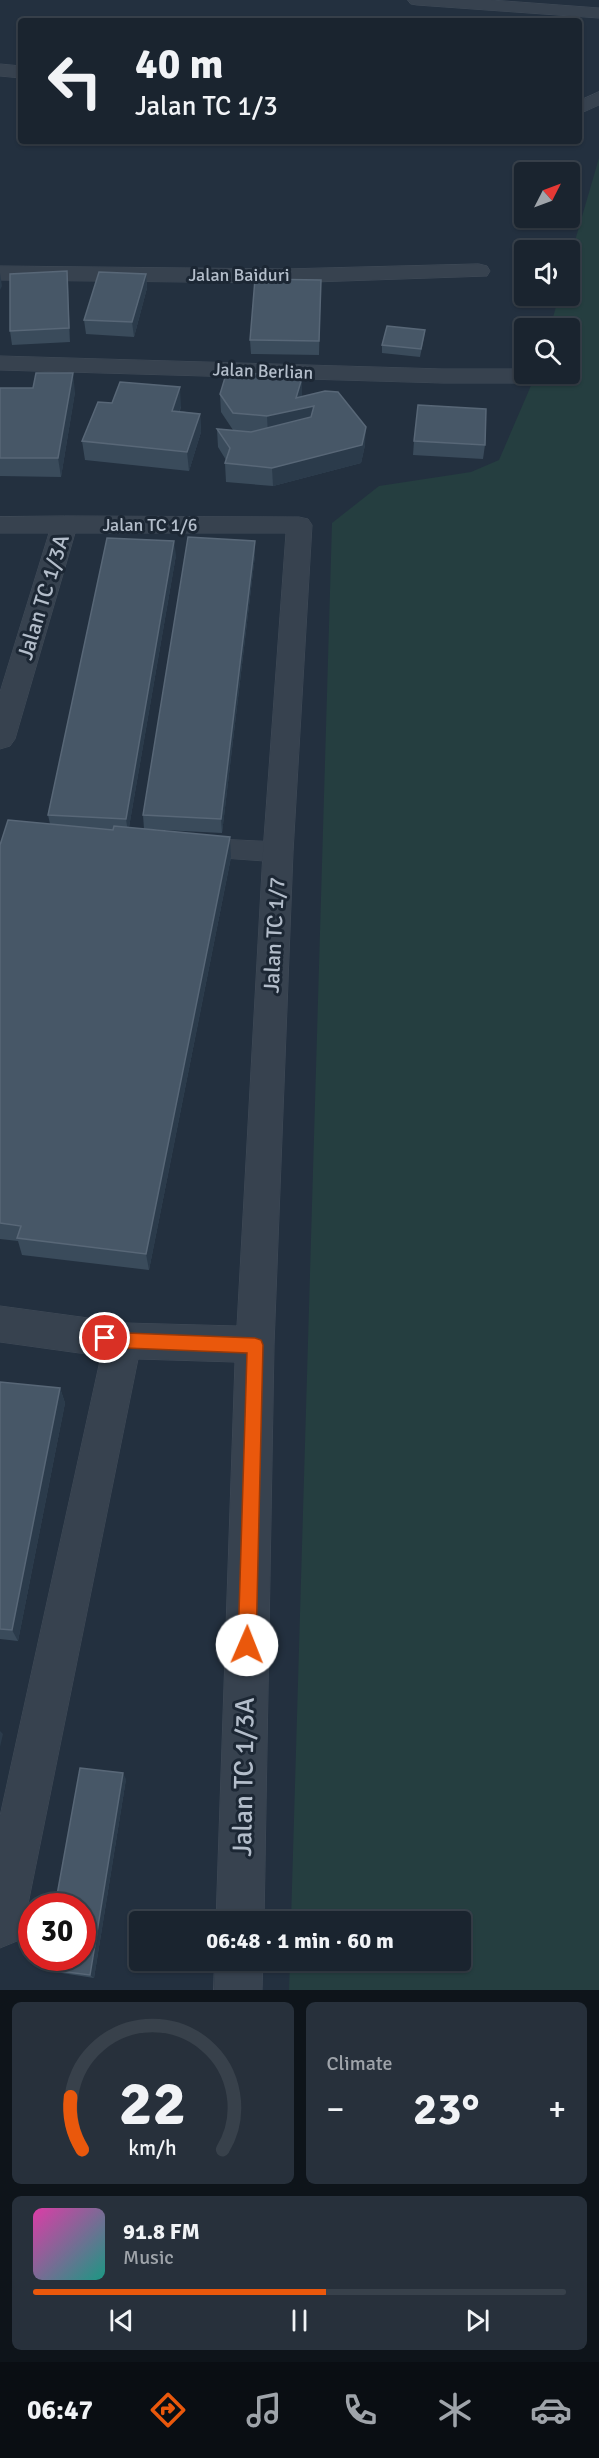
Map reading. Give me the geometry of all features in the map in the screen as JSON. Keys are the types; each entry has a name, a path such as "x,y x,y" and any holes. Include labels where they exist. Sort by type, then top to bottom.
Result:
{"street":[{"path":"417,0 599,13"},
{"path":"0,70 18,72"},
{"path":"582,106 599,98"},
{"name":"Jalan Baiduri","path":"0,273 285,276 479,271"},
{"name":"Jalan Berlian","path":"0,363 430,376 514,376"},
{"name":"Jalan TC 1/3A","path":"0,739 65,524"},
{"name":"Jalan TC 1/6","path":"0,525 299,525"},
{"name":"Jalan TC 1/7","path":"255,1345 278,852 299,525"},
{"path":"0,1324 126,1341 255,1345"},
{"path":"0,1924 119,1360 126,1341"},
{"name":"Jalan TC 1/3A","path":"240,1911 255,1345"},
{"path":"238,1990 239,1971"}],"lane":[{"path":"174,845 278,852"}],"green space":[{"path":"599,158 599,1990 289,1990 290,1971 471,1971 471,1911 291,1911 332,523 379,486 471,472 499,460 532,384 580,384 580,318 553,318 556,306 580,306 580,240 575,240"}],"building":[{"path":"67,271 69,328 10,331 10,274"},
{"path":"99,272 146,274 132,322 84,320"},
{"path":"255,279 321,280 319,341 250,340"},
{"path":"387,326 425,330 421,349 382,345"},
{"path":"227,371 302,378 296,398 325,391 338,392 366,427 362,445 272,468 225,463 230,448 217,429 251,432 311,417 314,406 267,416 233,413 220,394"},
{"path":"36,373 73,373 58,458 0,458 0,388 33,388"},
{"path":"120,382 180,387 172,411 200,414 187,452 82,441 98,402 112,403"},
{"path":"418,405 486,409 485,445 414,441"},
{"path":"188,537 255,541 221,819 143,815"},
{"path":"107,538 174,541 126,819 48,815"},
{"path":"8,820 113,830 114,826 230,837 146,1254 17,1238 21,1226 0,1223 0,845"},
{"path":"0,1382 60,1388 12,1630 0,1629"},
{"path":"80,1768 123,1773 96,1938 96,1893 57,1893"},
{"path":"59,1971 91,1971 90,1975"}],"route":[{"path":"105,1338 126,1341 255,1345 247,1645"}]}
